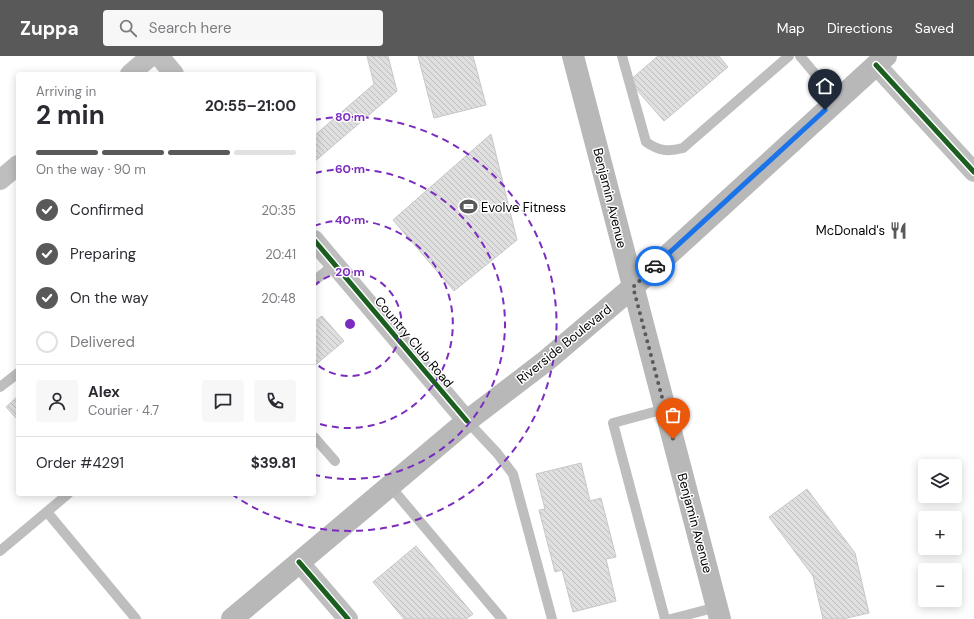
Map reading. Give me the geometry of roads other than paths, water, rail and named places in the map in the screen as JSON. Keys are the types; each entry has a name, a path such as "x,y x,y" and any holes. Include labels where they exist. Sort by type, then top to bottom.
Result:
{"main road":[{"name":"Benjamin Avenue","path":"573,56 718,613"},
{"name":"Riverside Boulevard","path":"232,619 467,421 547,360 633,287 881,60"}],"street":[{"path":"132,72 151,56"},
{"path":"159,56 172,72"},
{"path":"881,60 974,172"},
{"path":"0,180 16,167"},
{"name":"Country Club Road","path":"316,242 467,421"},
{"path":"299,562 348,619"}],"lane":[{"path":"622,56 646,142 657,149 670,151 683,148 789,56"},
{"path":"800,56 837,100"},
{"path":"316,280 334,264"},
{"path":"0,387 16,375"},
{"path":"665,409 613,423 665,619"},
{"path":"467,421 497,453 513,474 552,619"},
{"path":"316,439 335,461"},
{"path":"390,486 502,619"},
{"path":"0,551 66,496"},
{"path":"47,512 136,619"},
{"path":"671,619 718,613"}],"place":[{"name":"Evolve Fitness","path":"468,207"},
{"name":"McDonald's","path":"898,230"}]}
